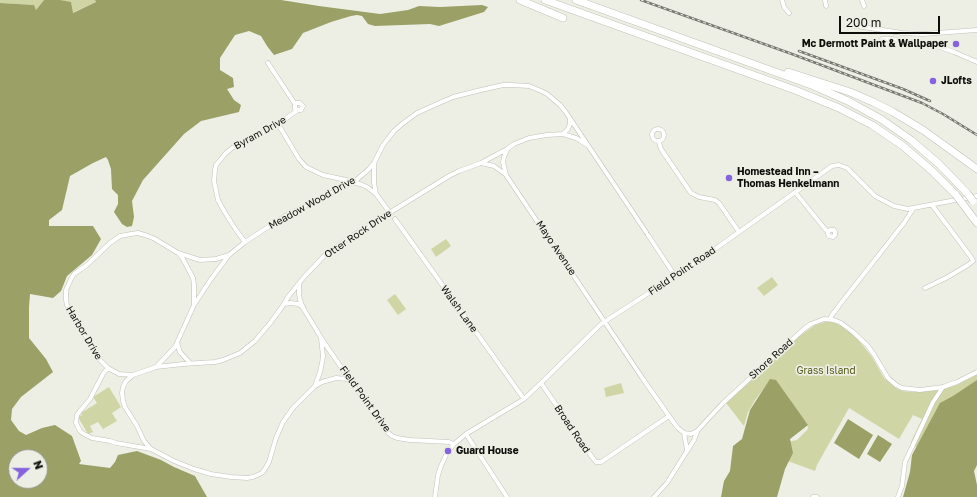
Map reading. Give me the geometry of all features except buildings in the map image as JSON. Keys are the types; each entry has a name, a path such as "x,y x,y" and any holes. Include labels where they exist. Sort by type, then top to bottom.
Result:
{"highway":[{"path":"520,0 563,18"},
{"path":"545,0 812,97 850,114 903,146 931,170 956,196 977,223"},
{"path":"576,0 826,91 864,109 891,125 921,148 944,168 976,201"},
{"path":"704,46 834,86 873,102 913,123 977,169"},
{"path":"749,78 850,114"}],"street":[{"path":"782,0 784,7 789,13"},
{"path":"825,0 826,6"},
{"path":"862,0 864,6"},
{"path":"850,25 902,33 923,34 977,30"},
{"path":"882,39 892,38 940,47 977,62"},
{"path":"268,63 296,104"},
{"name":"Meadow Wood Drive","path":"156,367 170,353 177,342 194,305 210,279 229,255 245,242 285,216 354,182 369,170 383,145 394,131 414,115 453,97 503,85 529,86 534,88 554,100 565,111 675,276"},
{"name":"Byram Drive","path":"245,242 224,212 218,200 214,181 215,170 219,160 232,148 278,124 298,110 302,109 302,104 298,102 295,108 298,110"},
{"path":"563,134 568,129 570,118"},
{"path":"278,124 299,159 306,166 323,175 354,182 367,188 376,194 390,213"},
{"name":"Otter Rock Drive","path":"156,367 215,362 223,360 244,350 255,342 288,297 313,267 332,250 449,176 481,163 519,142 537,136 563,134 576,138 587,145"},
{"path":"658,142 661,149 691,193 699,197 715,200 719,203 739,232"},
{"path":"506,175 504,157 507,149"},
{"path":"374,163 373,176 376,194"},
{"name":"Mayo Avenue","path":"481,163 494,166 506,175 605,322"},
{"name":"Field Point Road","path":"435,497 438,475 441,466 447,453 454,444 466,434 524,398 596,328 739,232 826,169 839,165 846,168 875,196 902,208 913,209 932,205 976,201"},
{"path":"795,192 828,232"},
{"path":"926,288 946,278 972,261 971,257 932,205"},
{"path":"913,209 904,223 830,319 841,323 858,337 873,353 888,378 902,388 928,390 957,382 977,372"},
{"name":"Walsh Lane","path":"395,219 524,398"},
{"name":"Harbor Drive","path":"133,375 119,374 108,368 100,360 67,306 66,290 74,274 110,243 127,234 148,236 156,239 178,253 200,260 216,259 229,255"},
{"name":"Harbor Drive","path":"178,253 183,259 192,278 194,285 194,305"},
{"name":"Field Point Drive","path":"299,283 299,294 303,308 386,431 392,436 398,438 449,442 454,444"},
{"path":"284,304 298,304 303,308"},
{"name":"Shore Road","path":"654,497 667,482 694,440 697,431 723,402 804,328 818,321 830,319"},
{"path":"605,322 678,428 684,433 691,434 697,431"},
{"path":"314,386 320,372 323,356 321,336"},
{"path":"177,342 180,352 191,364"},
{"path":"151,450 125,407 122,393 126,381 133,375 156,367"},
{"path":"108,368 102,374 90,399 77,415 76,423 78,428 84,434 92,438 151,450 184,465 209,473 247,478 262,473 268,465 276,438 284,422 293,408 314,386 325,380 336,378 352,381"},
{"name":"Broad Road","path":"541,383 596,462 601,462 669,416"},
{"path":"898,497 902,486 905,462 933,402 942,387"},
{"path":"684,433 687,450"},
{"path":"466,434 507,497"}],"green space":[{"path":"0,0 44,0 36,10 33,5 0,3"},
{"path":"60,0 95,0 96,2 72,13 71,3"},
{"path":"446,239 451,246 436,257 431,249"},
{"path":"772,277 778,285 764,296 757,288"},
{"path":"395,294 406,309 398,315 387,300"},
{"name":"Grass Island","path":"825,322 838,324 857,338 872,357 884,378 902,391 913,392 940,390 959,384 977,374 977,385 917,448 911,442 922,419 913,415 899,439 849,408 815,471 785,460 787,442 797,440 807,430 807,423 768,383 748,412 744,426 726,403 798,337 815,325"},
{"path":"621,383 624,393 606,397 604,388"},
{"path":"109,387 121,407 112,413 117,421 103,429 98,422 90,426 93,432 88,434 78,417 82,415 81,413 97,403 93,397"}],"shaded area":[{"path":"44,0 71,2 73,13 96,2 95,0 281,0 380,14 408,10 419,6 440,7 482,5 488,7 484,12 439,26 430,24 375,26 368,24 362,16 351,16 303,33 292,49 274,55 261,36 249,31 235,35 220,58 220,70 233,78 234,87 227,89 234,100 241,105 239,112 201,121 184,134 143,180 132,201 134,217 132,226 127,227 122,224 114,212 118,204 118,195 112,189 111,169 106,157 70,176 62,210 49,220 49,226 93,226 101,239 92,255 67,276 61,291 53,298 30,294 29,338 46,359 53,372 21,397 12,409 11,420 19,431 26,435 42,428 55,425 72,436 81,461 79,464 110,468 118,455 137,451 161,460 195,476 207,497 0,497 0,3 34,5 36,10"},
{"path":"770,379 776,380 808,425 790,439 793,453 785,469 777,497 721,497 724,481 730,471 733,446 742,439 750,410"},
{"path":"977,380 977,465 974,471 977,485 977,497 903,497 910,472 912,455 940,403"},
{"path":"848,419 873,435 859,459 834,443"},
{"path":"878,435 892,444 880,462 867,454"}],"railway":[{"path":"641,0 792,54 922,103 977,135"},
{"path":"799,51 903,89 930,101"}],"place":[{"name":"Mc Dermott Paint & Wallpaper","path":"956,44"},
{"name":"JLofts","path":"933,81"},
{"name":"Homestead Inn – Thomas Henkelmann","path":"729,178"},
{"name":"Guard House","path":"448,451"}]}
